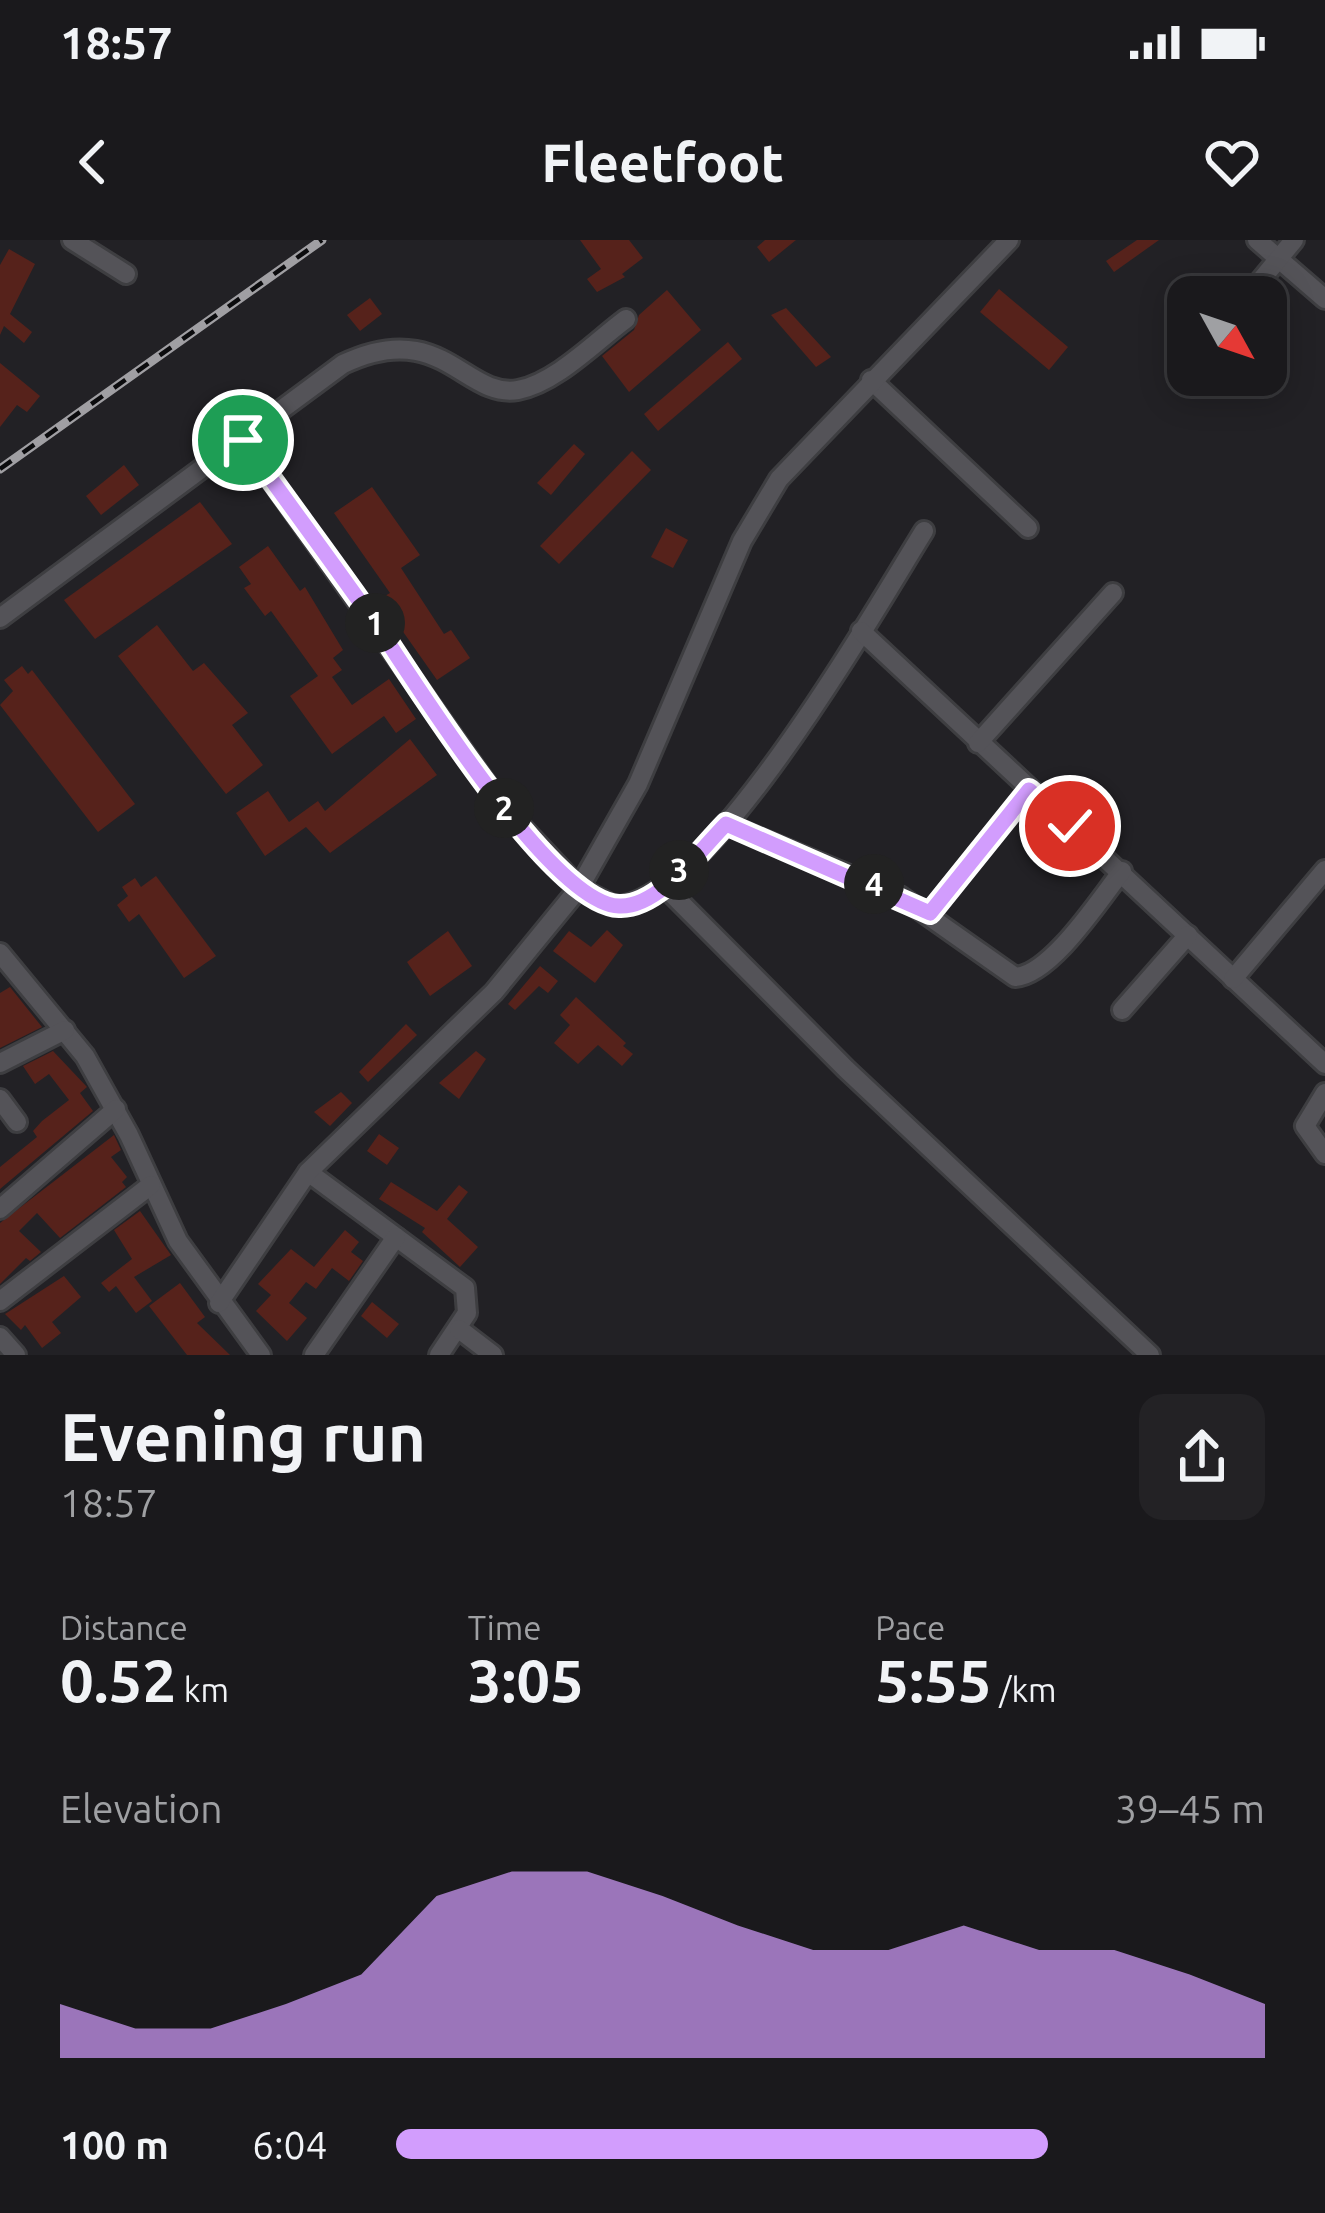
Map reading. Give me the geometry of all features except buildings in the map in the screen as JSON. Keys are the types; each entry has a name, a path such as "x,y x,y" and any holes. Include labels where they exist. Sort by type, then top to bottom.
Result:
{"street":[{"path":"72,240 126,274"},
{"path":"219,1303 308,1172 494,992 579,888 638,784 758,509 804,450 1009,240"},
{"path":"1257,240 1325,299"},
{"path":"1264,276 1294,240"},
{"path":"0,618 343,364 367,353 420,350 506,391 516,391 563,366 626,319"},
{"path":"872,380 1028,528"},
{"path":"243,440 490,790 579,888 602,902 626,906 663,885 726,824 778,760 924,531"},
{"path":"978,743 1113,593"},
{"path":"861,632 1233,979 1321,1053"},
{"path":"930,913 1029,790"},
{"path":"726,824 930,913 1001,969 1022,977 1054,953 1122,871"},
{"path":"1233,979 1325,870"},
{"path":"663,885 846,1069 1150,1355"},
{"path":"1122,1010 1188,935"},
{"path":"0,953 65,1030 116,1108 151,1185 219,1303 261,1355"},
{"path":"0,1063 65,1030"},
{"path":"1325,1093 1305,1126 1325,1154"},
{"path":"0,1099 17,1122"},
{"path":"0,1209 116,1108"},
{"path":"308,1172 465,1288 469,1306 459,1330 439,1355"},
{"path":"0,1301 151,1185"},
{"path":"314,1355 396,1237"},
{"path":"459,1330 493,1355"},
{"path":"0,1337 16,1355"}],"railway":[{"path":"0,469 322,240"}],"route":[{"path":"243,440 502,806 579,888 602,902 626,906 647,898 726,824 860,878 930,913 1029,790 1070,826"}]}
